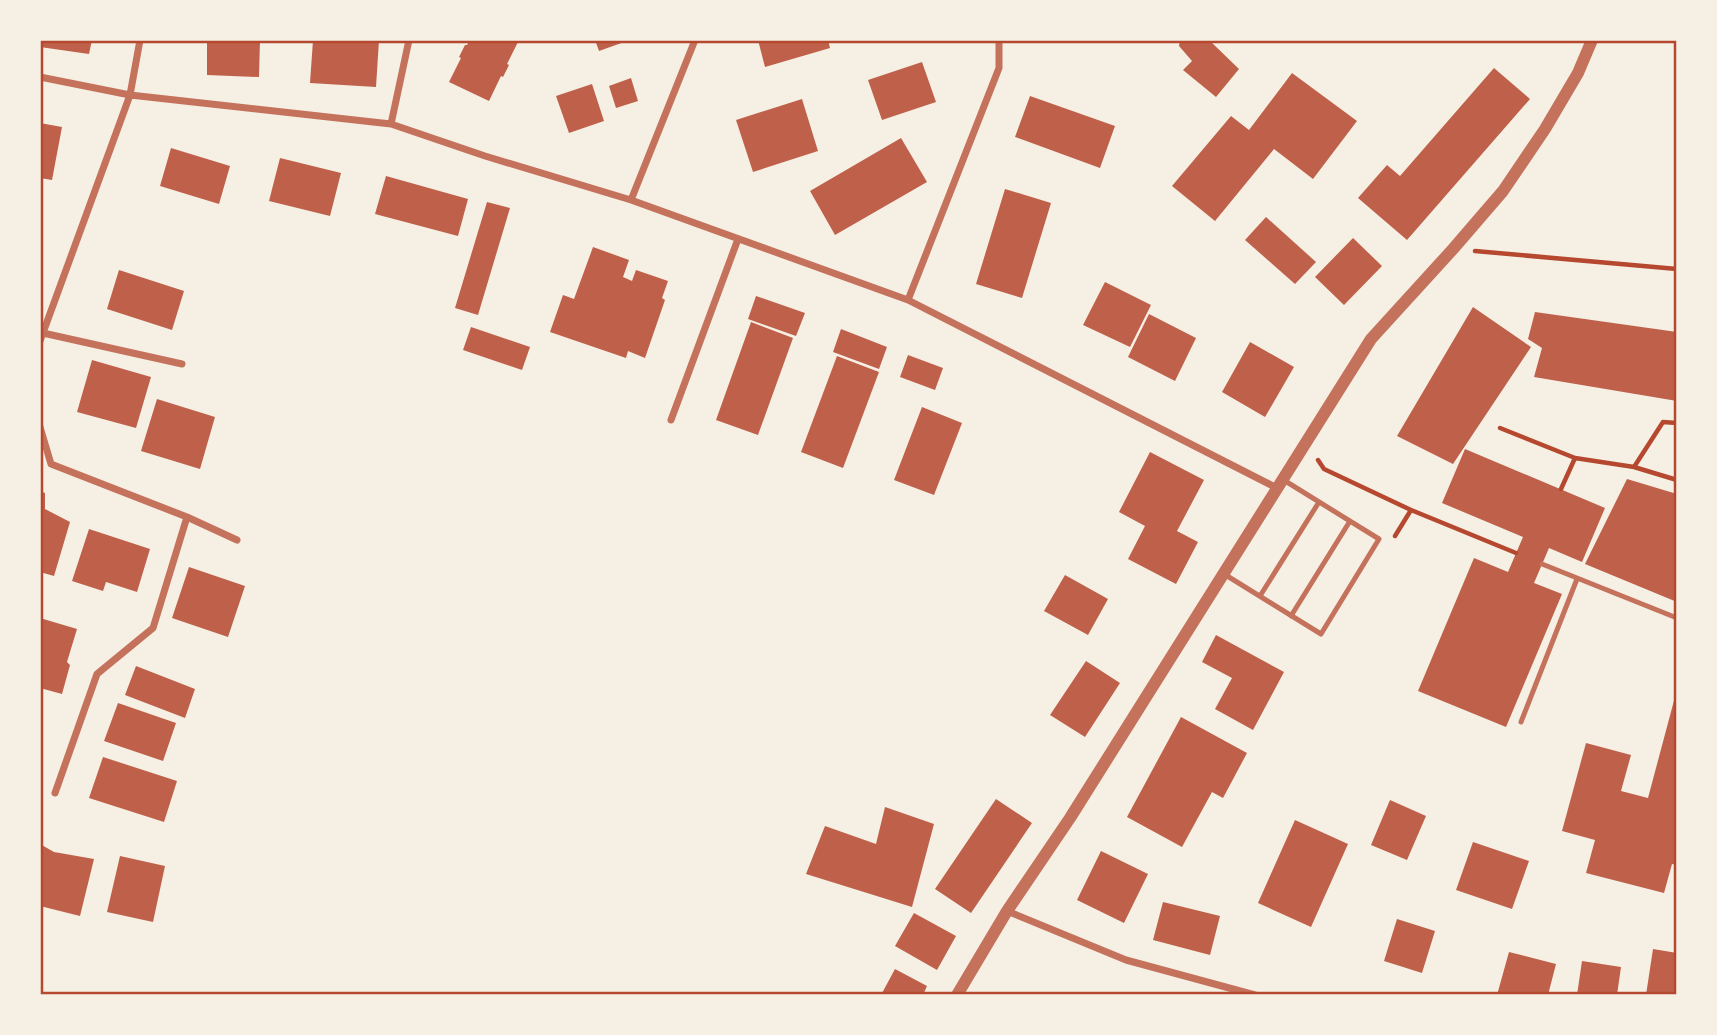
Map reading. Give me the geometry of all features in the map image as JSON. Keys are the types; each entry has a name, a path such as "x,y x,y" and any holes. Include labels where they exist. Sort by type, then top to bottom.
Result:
{"street":[{"path":"40,341 131,95 140,40"},
{"path":"391,124 410,40"},
{"path":"631,200 695,40"},
{"path":"908,300 999,68 999,40"},
{"path":"957,995 1007,911 1070,818 1371,339 1503,191 1545,129 1578,73 1592,40"},
{"path":"40,77 131,95 391,124 485,156 631,200 908,300 1280,484"},
{"path":"671,420 738,239"},
{"path":"43,333 182,364"},
{"path":"40,427 51,464 187,517 237,540"},
{"path":"55,793 97,674 153,628 187,517"},
{"path":"1007,911 1126,960 1255,995"}],"lane":[{"path":"1224,574 1321,634 1379,539 1319,502 1280,484"},
{"path":"1261,596 1319,502"},
{"path":"1291,616 1350,521"},
{"path":"1542,564 1677,618"},
{"path":"1521,722 1577,579"}],"path":[{"path":"1453,249 1677,269"},
{"path":"1634,467 1663,422 1677,423"},
{"path":"1500,428 1575,458 1634,467 1677,480"},
{"path":"1306,442 1324,469 1411,510 1516,553"},
{"path":"1561,489 1575,458"}],"building":[{"path":"40,40 92,40 89,54 40,47"},
{"path":"207,40 260,40 259,77 207,75"},
{"path":"313,40 379,40 376,87 310,83"},
{"path":"470,40 518,42 489,101 449,82 465,45"},
{"path":"595,40 627,40 627,41 599,51"},
{"path":"758,40 828,40 830,48 765,67"},
{"path":"1180,40 1209,40 1239,69 1216,97 1183,70 1192,61 1179,46"},
{"path":"922,62 936,102 882,120 868,80"},
{"path":"1494,68 1530,99 1407,240 1358,198 1387,165 1400,176"},
{"path":"1292,73 1357,121 1313,179 1274,149 1215,221 1172,186 1231,116 1249,130"},
{"path":"631,78 638,101 616,108 609,86"},
{"path":"592,84 604,121 569,133 556,96"},
{"path":"1030,96 1115,126 1100,168 1015,137"},
{"path":"802,99 818,151 753,172 736,120"},
{"path":"40,123 62,127 52,180 40,178"},
{"path":"901,138 927,182 835,235 810,191"},
{"path":"171,148 230,166 219,204 160,186"},
{"path":"280,158 341,173 330,216 269,201"},
{"path":"386,176 468,199 458,236 375,214"},
{"path":"1005,189 1051,203 1022,298 976,284"},
{"path":"487,202 510,208 478,315 455,308"},
{"path":"1266,217 1316,262 1295,284 1245,240"},
{"path":"1353,238 1382,266 1344,305 1315,277"},
{"path":"593,247 629,260 623,277 632,281 636,270 668,281 662,298 665,300 645,358 628,351 626,358 550,332 563,295 574,299"},
{"path":"119,270 184,291 172,330 107,309"},
{"path":"1105,282 1151,305 1130,347 1083,325"},
{"path":"756,296 805,313 796,336 748,319"},
{"path":"1473,307 1531,347 1453,464 1397,436"},
{"path":"1535,312 1677,332 1677,401 1534,377 1542,348 1528,339"},
{"path":"1149,314 1196,338 1175,381 1128,357"},
{"path":"751,322 793,338 758,435 716,420"},
{"path":"471,327 530,347 522,370 463,350"},
{"path":"841,329 887,347 879,369 833,352"},
{"path":"1250,342 1294,367 1265,417 1222,392"},
{"path":"908,355 943,368 935,390 900,377"},
{"path":"837,356 879,372 843,468 801,452"},
{"path":"92,360 151,377 136,428 77,412"},
{"path":"157,399 215,417 200,469 141,451"},
{"path":"922,407 962,423 934,495 894,480"},
{"path":"1465,449 1605,508 1582,562 1549,548 1534,583 1562,594 1506,727 1418,691 1474,558 1508,572 1523,537 1442,503"},
{"path":"1150,452 1204,480 1177,531 1198,542 1176,584 1128,559 1145,526 1119,512"},
{"path":"1627,479 1677,494 1677,602 1585,564"},
{"path":"40,491 45,493 45,509 70,522 54,576 40,572"},
{"path":"89,529 150,549 137,592 106,582 103,591 72,581"},
{"path":"189,567 245,586 228,637 172,618"},
{"path":"1065,575 1108,599 1088,635 1044,611"},
{"path":"40,618 77,629 67,662 70,665 62,694 40,688"},
{"path":"1216,635 1284,672 1253,730 1215,709 1232,678 1202,662"},
{"path":"1086,661 1120,683 1085,737 1050,715"},
{"path":"136,666 195,689 185,718 125,695"},
{"path":"1676,693 1677,865 1672,864 1664,893 1586,873 1595,840 1562,831 1586,743 1631,755 1621,791 1648,798"},
{"path":"118,703 176,723 163,761 104,741"},
{"path":"1181,717 1247,753 1223,798 1212,792 1182,847 1127,817"},
{"path":"103,757 177,781 164,822 89,798"},
{"path":"996,799 1032,823 971,913 935,889"},
{"path":"1390,800 1426,816 1407,860 1371,845"},
{"path":"885,807 934,824 912,907 806,874 825,826 876,844"},
{"path":"1295,820 1348,844 1311,927 1258,903"},
{"path":"1473,842 1529,861 1512,909 1456,890"},
{"path":"40,844 54,852 94,859 80,916 40,906"},
{"path":"1101,851 1148,874 1124,923 1077,900"},
{"path":"120,856 165,866 153,922 107,912"},
{"path":"1163,902 1220,916 1210,955 1153,940"},
{"path":"914,913 956,936 937,970 895,946"},
{"path":"1397,919 1435,931 1422,973 1384,961"},
{"path":"1653,949 1677,953 1677,995 1646,995"},
{"path":"1509,952 1556,964 1548,995 1497,995"},
{"path":"1582,961 1621,967 1617,995 1577,995"},
{"path":"895,969 927,986 923,995 881,995"}]}
